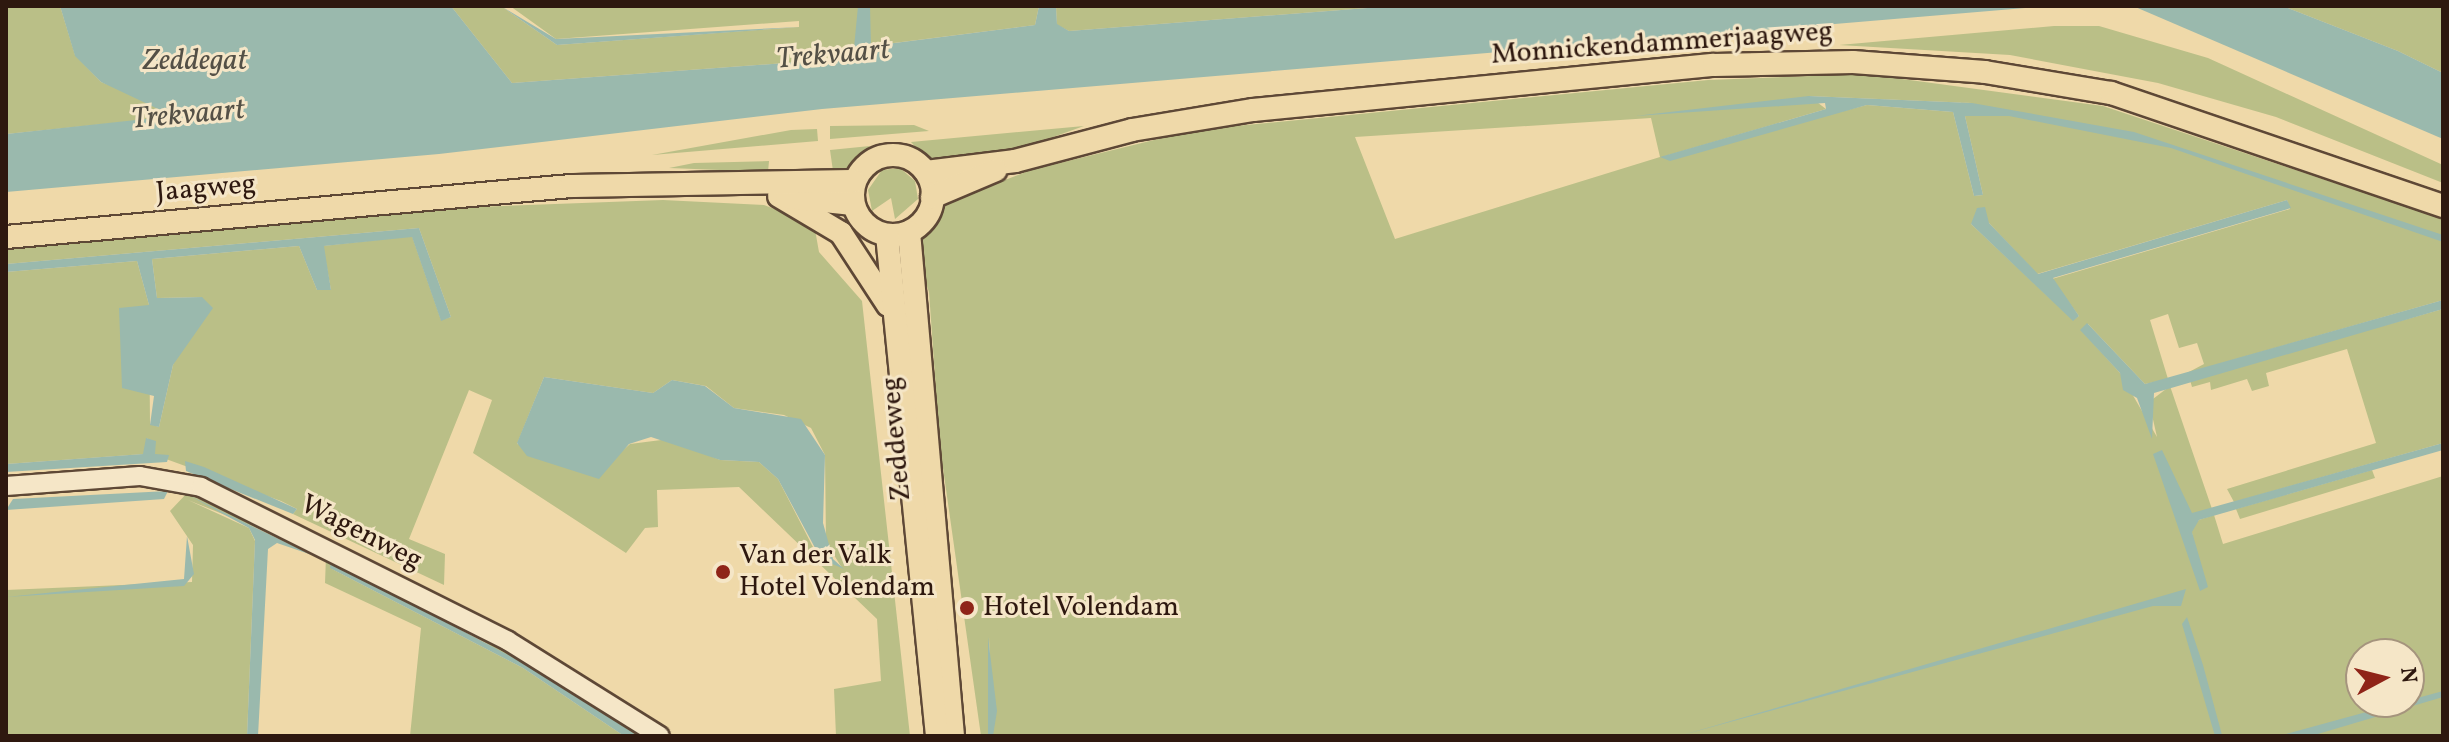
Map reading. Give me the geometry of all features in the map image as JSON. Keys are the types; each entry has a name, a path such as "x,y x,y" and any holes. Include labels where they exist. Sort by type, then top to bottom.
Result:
{"main road":[{"name":"Monnickendammerjaagweg","path":"926,172 1015,161 1132,130 1253,110 1714,65 1853,62 1985,72 2111,93 2443,206"},
{"path":"732,184 793,177 854,181 885,156 912,160 926,172 932,197 923,222 898,234 862,220 853,204 854,181"},
{"name":"Monnickendammerjaagweg","path":"932,197 1015,161"},
{"path":"732,184 779,196 853,204"},
{"name":"Jaagweg","path":"6,237 571,186 732,184"},
{"path":"779,196 823,219 855,248 896,322"},
{"name":"Zeddeweg","path":"898,234 896,322 937,736"},
{"name":"Zeddeweg","path":"898,234 953,736"}],"street":[{"name":"Wagenweg","path":"6,486 140,476 201,487 508,641 660,736"}],"green space":[{"path":"6,6 60,6 75,55 101,82 168,108 173,117 6,134"},
{"path":"451,6 501,6 557,45 799,27 799,21 556,39 510,6 858,6 860,23 853,58 512,83"},
{"path":"870,6 1039,6 1035,25 870,46"},
{"path":"1056,6 1393,6 1069,31 1057,25"},
{"path":"2283,6 2443,6 2443,73 2398,51"},
{"path":"2054,26 2099,26 2208,58 2443,165 2443,183 2276,117 2158,83 2010,55 1839,45"},
{"path":"1865,74 2103,106 2443,219 2443,300 2187,373 2204,364 2197,343 2179,348 2168,314 2150,320 2168,379 2145,384 2088,324 2081,330 2120,373 2157,437 2149,402 2170,386 2212,509 2181,518 2199,574 2191,527 2199,520 2214,515 2223,544 2443,476 2443,736 993,736 989,637 990,713 988,736 981,736 940,447 929,292 914,251 937,206 1031,170 1195,130 1708,80","holes":["1809,96 1972,103 1965,116 1983,195 1974,196 1953,112 1867,105 1662,157 1826,109","1651,118 1660,157 1395,239 1355,137","2287,200 2290,209 2052,279 2079,316 2073,320 1971,224 1979,217 1989,223 2037,274"]},
{"path":"914,125 929,131 830,139 830,126"},
{"path":"1084,126 1008,153 928,161 911,142"},
{"path":"817,129 818,141 652,155 791,130"},
{"path":"870,146 851,167 833,171 830,150"},
{"path":"769,161 768,172 669,168 694,163"},
{"path":"900,168 915,181 918,199 895,219 891,198 872,211 868,190 882,170"},
{"path":"663,200 764,205 814,224 819,252 862,301 910,736 836,736 834,689 881,681 877,619 739,487 657,490 658,527 645,528 626,553 473,453 492,400 469,390 409,539 445,554 444,585 293,514 297,509 281,501 155,455 147,438 144,454 6,464 6,272 137,261 149,305 150,424 159,427 173,365 202,297 157,298 152,259 299,246 317,290 331,290 323,246 412,236 441,320 451,317 419,228 6,264 6,248 478,207","holes":["544,377 653,393 672,380 706,386 734,408 784,415 811,428 825,455 826,542 842,568 814,549 778,479 759,462 720,460 669,439 630,444 611,461 517,444"]},
{"path":"2443,309 2443,443 2234,502 2227,489 2376,443 2347,349 2266,373 2269,386 2252,391 2247,379 2211,390 2210,382 2192,387 2190,380"},
{"path":"2372,470 2375,478 2240,519 2236,509"},
{"path":"198,491 314,551 188,500 249,528 255,541 247,736 6,736 6,590 192,582 193,545 170,511 188,492"},
{"path":"326,556 454,617 653,736 638,736 453,623 330,568 523,668 624,736 410,736 421,628 325,583"}],"water":[{"path":"60,6 451,6 512,83 853,58 858,6 870,6 871,46 1035,25 1039,6 1056,6 1057,24 1069,31 1393,6 2048,6 822,109 439,154 6,192 6,134 173,116 101,82 75,56"},
{"path":"501,6 556,39 800,27 557,45"},
{"path":"2133,6 2283,6 2398,51 2443,73 2443,139"},
{"path":"1809,96 1972,103 2134,132 2443,235 2443,242 2171,148 2009,116 1965,116 1983,195 1974,196 1953,112 1867,105 1670,161 1660,157 1826,109 1825,103 1635,116"},
{"path":"2287,200 2291,208 2053,278 2079,316 2073,321 1971,224 1977,208 1985,207 1989,223 2038,274"},
{"path":"419,228 451,317 441,321 412,237 324,246 331,290 317,290 299,246 152,259 157,298 202,297 213,308 173,365 159,427 150,425 154,396 122,388 119,308 149,305 137,261 6,272 6,264"},
{"path":"2443,300 2443,309 2154,393 2152,439 2137,398 2123,390 2120,373 2080,330 2087,323 2145,384"},
{"path":"544,377 653,393 672,380 705,386 734,408 801,419 825,455 823,523 833,559 844,569 821,559 778,479 759,462 720,460 651,437 629,444 599,479 527,456 517,443"},
{"path":"146,438 156,441 155,454 169,455 167,462 6,472 6,464 143,454"},
{"path":"2443,443 2443,450 2199,520 2192,532 2208,587 2200,591 2153,454 2162,450 2192,513"},
{"path":"185,461 297,509 293,514 186,471"},
{"path":"168,491 164,499 6,510 13,499"},
{"path":"188,495 312,555 277,543 268,549 258,736 247,736 255,540 249,528"},
{"path":"187,536 194,574 184,586 6,597 184,579"},
{"path":"331,561 538,671 638,736 624,736 523,668 330,568"},
{"path":"2186,589 2181,606 2153,606 1679,736"},
{"path":"2187,617 2222,735 2215,736 2182,624"},
{"path":"988,637 997,711 993,736 988,736"},
{"path":"2443,691 2443,697 2425,702 2425,696"},
{"path":"2345,718 2372,718 2311,736 2279,736"}],"place":[{"name":"Van der Valk Hotel Volendam","path":"723,572"},
{"name":"Hotel Volendam","path":"967,608"}],"water label":[{"name":"Trekvaart","path":"833,55"},
{"name":"Zeddegat","path":"195,61"},
{"name":"Trekvaart","path":"188,115"}]}
